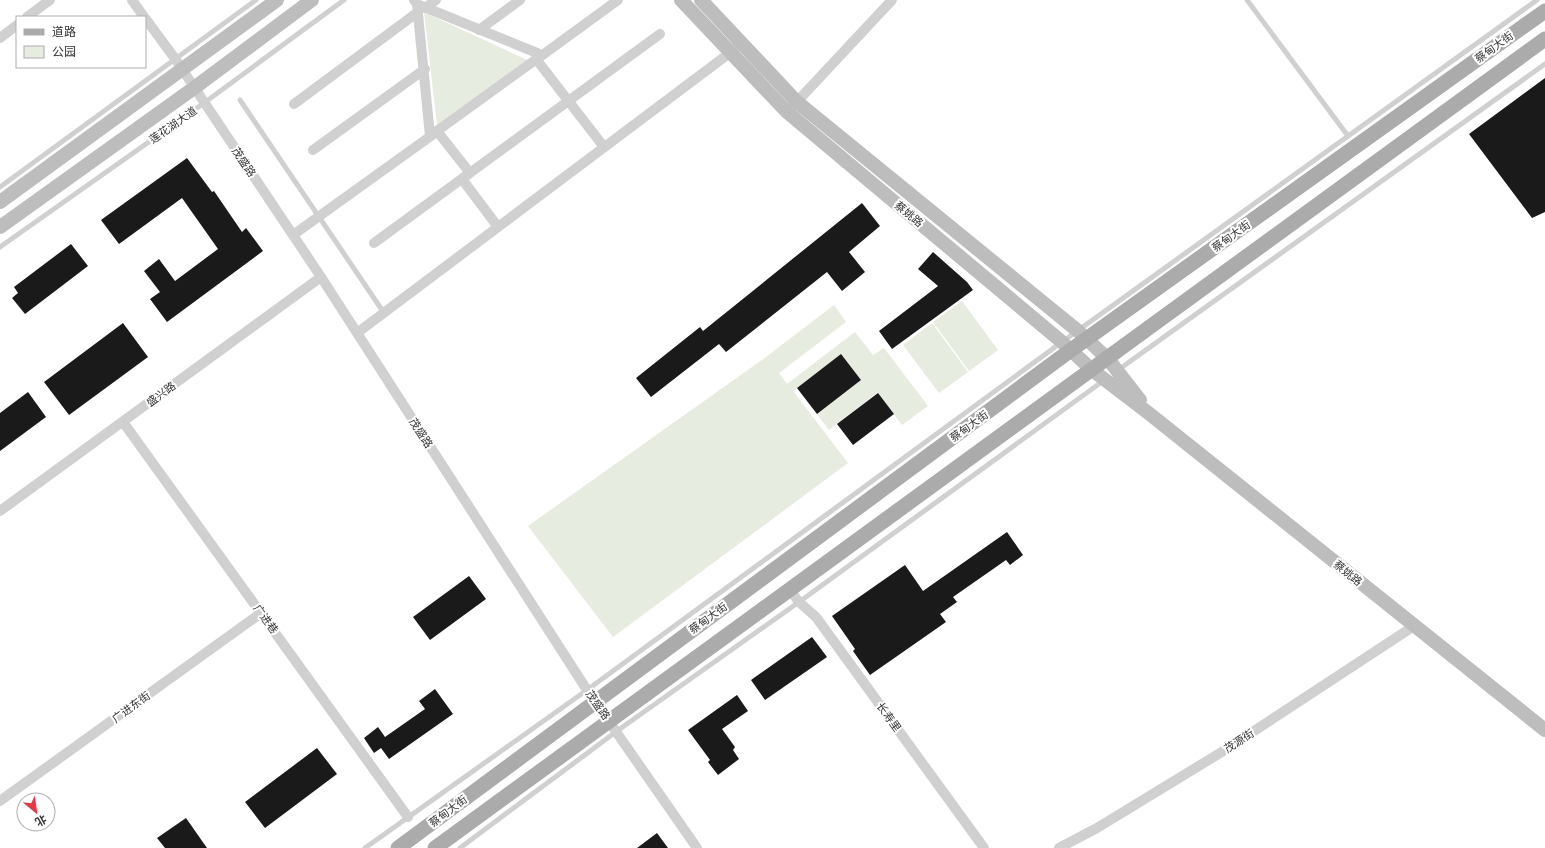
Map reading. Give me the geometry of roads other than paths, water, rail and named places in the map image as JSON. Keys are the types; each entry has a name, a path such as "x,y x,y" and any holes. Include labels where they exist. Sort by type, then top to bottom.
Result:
{"main road":[{"name":"蔡甸大街","path":"398,848 591,696 1066,346 1545,11"},
{"name":"蔡甸大街","path":"435,848 613,726 794,596 1091,369 1113,364 1545,39"}],"street":[{"path":"29,16 50,0"},
{"name":"茂盛路","path":"132,0 144,16"},
{"path":"0,202 179,65 277,0"},
{"name":"莲花湖大道","path":"0,227 194,88 312,0"},
{"path":"294,104 419,6 436,0"},
{"path":"479,30 520,0"},
{"path":"293,235 618,0"},
{"name":"蔡姚路","path":"681,0 787,112 1066,346 1091,369 1151,414 1545,730"},
{"name":"蔡姚路","path":"701,0 797,102 1082,335 1113,364 1151,414"},
{"path":"787,112 892,0"},
{"path":"419,6 479,30 539,57 568,101 604,147"},
{"path":"419,6 425,69 434,133 466,176 498,227"},
{"name":"茂盛路","path":"146,18 322,277 591,696 698,848"},
{"path":"0,38 16,26"},
{"path":"374,243 660,34"},
{"path":"357,333 741,44"},
{"path":"313,150 425,69"},
{"name":"盛兴路","path":"0,511 322,277"},
{"name":"广进巷","path":"123,422 408,817"},
{"name":"长寿里","path":"794,596 816,617 984,848"},
{"name":"广进东街","path":"0,801 261,612"},
{"name":"茂源街","path":"1059,848 1097,828 1225,750 1414,626"}],"lane":[{"path":"0,187 179,65 256,0"},
{"name":"莲花湖大道","path":"0,248 204,103 344,0"},
{"path":"1247,0 1348,136"},
{"path":"1082,335 1348,136 1537,0"},
{"path":"794,596 1105,379 1113,364 1545,64"},
{"path":"240,100 384,313"},
{"path":"366,848 408,817 591,696"},
{"path":"460,848 613,726"}]}
